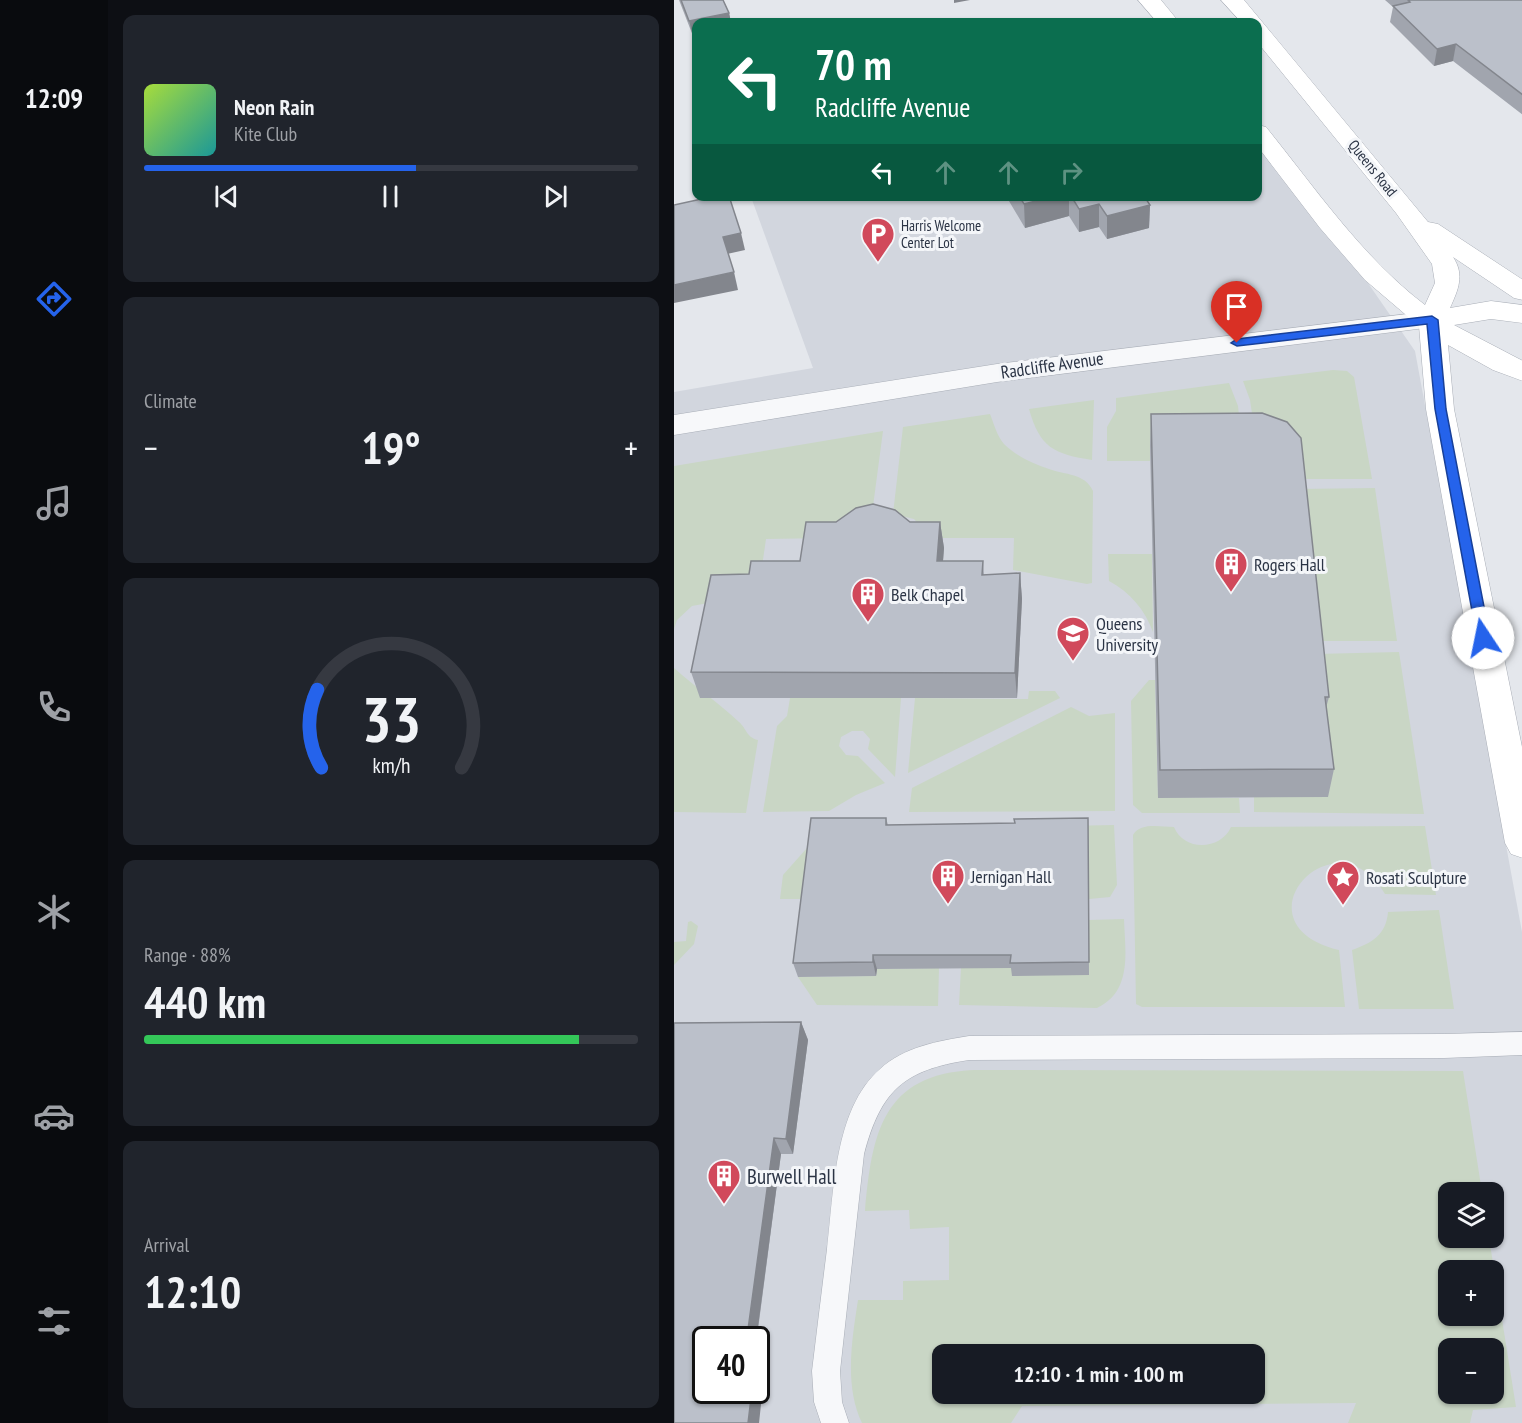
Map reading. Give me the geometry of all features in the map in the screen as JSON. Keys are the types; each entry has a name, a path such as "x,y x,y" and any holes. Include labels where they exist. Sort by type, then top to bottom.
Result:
{"street":[{"path":"1150,0 1165,18"},
{"path":"1232,0 1248,18"},
{"name":"Queens Road","path":"1262,34 1404,208 1440,256 1448,278 1432,320"},
{"path":"1262,137 1376,275 1432,320 1476,350 1523,372"},
{"path":"1404,208 1456,250 1523,292"},
{"path":"1432,320 1491,310 1523,314"},
{"path":"1432,320 1440,409 1523,843"},
{"name":"Radcliffe Avenue","path":"674,425 997,373 1432,320"}],"lane":[{"path":"835,1423 828,1402 827,1353 851,1154 857,1126 867,1102 901,1067 921,1057 969,1048 1444,1046 1523,1043"}],"shaded area":[{"name":"Queens University","path":"1262,152 1361,273 1415,351 1522,932 1522,1423 674,1423 674,392 813,368 752,201 1262,201"}],"green space":[{"path":"1333,370 1347,371 1354,377 1372,479 1296,479 1257,447 1250,400 1243,381"},
{"path":"1229,383 1238,406 1242,445 1150,445 1150,461 1107,461 1107,427 1116,411 1116,398"},
{"path":"1094,400 1092,460 1058,452 1050,447 1038,433 1029,409"},
{"path":"990,414 1002,441 1014,452 1037,465 1080,478 1093,491 1092,583 1013,570 1014,538 931,538 914,519 893,514 903,427"},
{"path":"883,431 872,514 829,538 766,539 759,587 719,601 692,606 677,620 674,629 674,466"},
{"path":"1375,488 1397,641 1314,641 1297,489"},
{"path":"1108,554 1152,554 1153,632 1136,602 1109,581"},
{"path":"1399,652 1424,814 1254,812 1254,797 1315,654"},
{"path":"674,668 731,715 751,737 758,740 746,813 674,812"},
{"path":"1149,680 1155,680 1158,797 1239,798 1240,813 1142,813 1133,805 1131,701"},
{"path":"1029,691 1055,691 1060,698 908,773 915,698 1028,699"},
{"path":"790,698 901,698 895,777 868,749 870,739 863,731 852,731 841,737 839,746 846,755 858,756 885,783 856,795 829,811 763,812 777,726 787,716"},
{"path":"1071,707 1089,716 1115,713 1115,811 909,812 912,788"},
{"path":"1114,825 1117,885 1110,897 1089,899 1088,833 968,828"},
{"path":"1151,826 1174,827 1186,841 1202,845 1219,840 1231,827 1425,826 1436,895 1385,894 1364,871 1342,863 1320,868 1303,880 1293,898 1294,918 1308,937 1339,950 1345,1007 1142,1007 1136,1004 1133,835 1136,831"},
{"path":"815,839 808,899 780,899 783,875"},
{"path":"1439,910 1454,1009 1359,1009 1352,950 1377,937 1384,927 1388,912"},
{"path":"1124,919 1125,957 1122,981 1109,1001 1097,1008 959,1005 961,968 1012,968 1088,920"},
{"path":"691,921 698,926 694,944 674,965 674,942 686,941 688,922"},
{"path":"939,968 938,1006 817,1005 798,977 876,976 877,969"},
{"path":"974,1070 1463,1071 1480,1182 1438,1182 1438,1248 1491,1248 1493,1260 1438,1260 1438,1326 1503,1326 1516,1407 1473,1410 1470,1423 1348,1423 1356,1403 1265,1404 1265,1344 932,1344 932,1404 1245,1404 1022,1406 1011,1423 862,1423 856,1409 851,1378 852,1346 858,1300 903,1300 903,1281 949,1280 949,1227 910,1229 909,1210 865,1211 872,1157 878,1134 888,1113 901,1096 919,1083 943,1074"}],"building":[{"path":"681,0 723,0 729,13 692,18 689,21"},
{"path":"1408,0 1523,0 1523,95 1456,44 1437,49 1393,6 1410,2"},
{"path":"692,201 731,201 741,233 723,237 734,272 674,285 674,205"},
{"path":"1074,201 1147,201 1150,205 1107,216 1099,204 1079,209"},
{"name":"Rogers Hall","path":"1262,413 1287,422 1301,438 1329,697 1325,697 1334,769 1160,770 1151,414"},
{"name":"Belk Chapel","path":"873,504 895,510 910,522 940,522 937,561 983,561 982,575 1020,573 1015,673 691,672 711,575 749,574 751,561 800,561 806,522 836,522 856,508"},
{"name":"Jernigan Hall","path":"811,818 886,818 886,825 1015,823 1014,819 1088,818 1089,962 1010,963 1011,955 873,955 873,962 793,963"},
{"name":"Burwell Hall","path":"801,1022 786,1139 774,1138 748,1326 692,1326 692,1404 750,1404 748,1423 674,1423 674,1023"}],"place":[{"name":"Harris Welcome Center Lot","path":"878,263"},
{"name":"Rogers Hall","path":"1231,593"},
{"name":"Belk Chapel","path":"868,623"},
{"name":"Queens University","path":"1073,662"},
{"name":"Jernigan Hall","path":"948,905"},
{"name":"Rosati Sculpture","path":"1343,906"},
{"name":"Burwell Hall","path":"724,1205"}],"route":[{"path":"1237,343 1432,320 1440,409 1483,638"}]}
